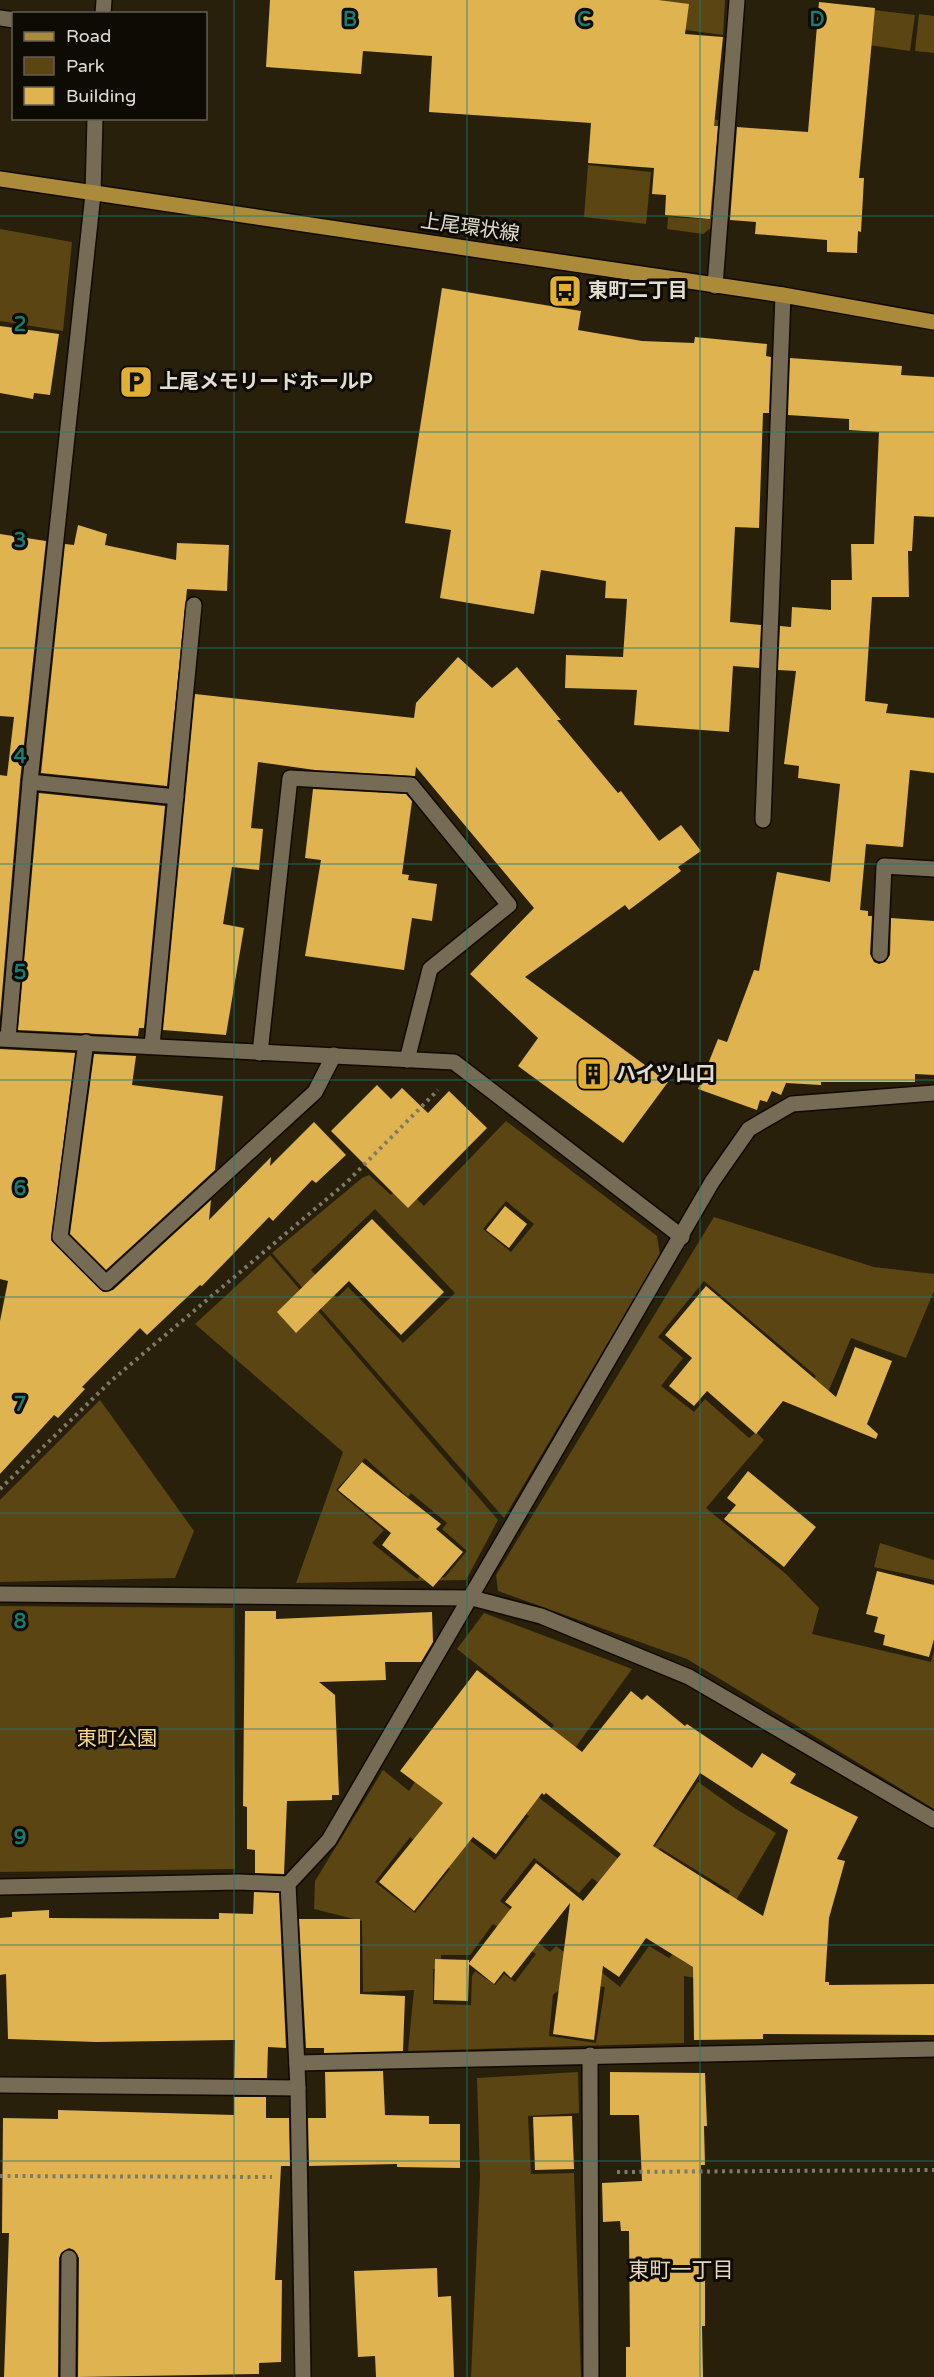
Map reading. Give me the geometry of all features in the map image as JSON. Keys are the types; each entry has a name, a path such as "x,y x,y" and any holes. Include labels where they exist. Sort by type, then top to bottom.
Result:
{"main road":[{"name":"上尾環状線","path":"0,179 783,296 934,322"}],"street":[{"path":"715,286 736,0"},
{"path":"95,120 93,194 4,1038 454,1062 682,1237"},
{"path":"763,820 783,296"},
{"path":"152,1046 194,605"},
{"path":"260,1053 290,778 411,785 509,905 430,969 407,1060"},
{"path":"30,782 176,797"},
{"path":"880,954 884,866 934,869"},
{"path":"86,1042 60,1237 106,1283 315,1092 334,1055"},
{"path":"303,2377 298,2088 288,1884 329,1840 472,1598 712,1182 748,1129 792,1104 934,1093"},
{"path":"0,1594 472,1598 541,1616 689,1677 934,1820"},
{"path":"0,1887 239,1882 288,1884"},
{"path":"297,2063 462,2062 590,2055 934,2049"},
{"path":"590,2055 591,2377"},
{"path":"0,2085 298,2088"},
{"path":"68,2377 69,2258"}],"path":[{"path":"0,1489 112,1380 347,1182 460,1067"},
{"path":"589,2172 934,2170"},
{"path":"0,2176 300,2177"}],"green space":[{"path":"596,0 725,0 723,35 595,18"},
{"path":"874,10 915,15 910,51 869,45"},
{"path":"919,14 934,16 934,53 915,51"},
{"path":"657,114 718,120 711,228 703,234 667,229 668,217 705,219 712,146"},
{"path":"588,165 651,172 646,224 584,217"},
{"path":"0,229 72,242 63,331 0,321"},
{"path":"506,1121 657,1236 660,1255 504,1518 272,1253 362,1178 369,1175 391,1195 401,1184 424,1206","holes":["506,1201 534,1224 511,1252 483,1229","375,1209 455,1293 403,1343 348,1287 337,1298 311,1270"]},
{"path":"714,1217 874,1267 934,1274 934,1291 906,1358 851,1338 818,1416 797,1399 816,1376 704,1281 658,1337 683,1358 661,1386 694,1412 705,1399 749,1438 756,1432 764,1440 706,1508 786,1574 819,1608 812,1634 931,1662 934,1650 934,1809 687,1659 498,1591 496,1575"},
{"path":"270,1255 498,1520 466,1580 296,1583 343,1452 195,1324","holes":["365,1458 408,1497 411,1493 447,1523 442,1529 467,1551 445,1577 438,1578 426,1569 417,1579 372,1543 384,1530 336,1490"]},
{"path":"100,1400 194,1531 175,1578 0,1582 0,1500"},
{"path":"880,1543 934,1560 934,1580 874,1567"},
{"name":"東町公園","path":"0,1606 233,1608 235,1869 0,1872"},
{"path":"484,1613 632,1669 573,1751 547,1734 554,1725 457,1649"},
{"path":"444,1725 637,1873 698,1782 736,1809 776,1833 703,1956 702,1979 684,1976 684,2043 408,2051 414,1990 363,1992 362,1921 314,1909 315,1881 383,1770 409,1791 427,1763","holes":["510,1801 529,1816 495,1860 441,1818","410,1837 450,1869 415,1913 375,1882","660,1848 730,1891 686,1963 673,1954 669,1958 649,1946 620,1987 590,1963","534,1858 579,1893 592,1878 619,1899 572,1958 556,1946 550,1952 526,1933 531,1926 500,1901","493,1924 536,1954 515,1982 504,1974 495,1985 475,1971 472,1976 471,2005 433,2004 433,1969 441,1968 441,1955 470,1955","569,1982 605,1987 596,2043 549,2036 553,1995"]},
{"path":"578,2072 579,2113 528,2116 531,2174 574,2173 581,2377 471,2377 480,2177 477,2078"}],"building":[{"path":"270,0 658,0 689,4 685,34 723,37 714,126 718,126 710,219 665,215 666,195 652,194 654,168 588,163 591,123 429,112 432,56 363,51 361,74 266,67"},
{"path":"819,2 875,8 859,178 864,178 861,232 858,231 857,253 827,252 827,240 755,234 756,222 730,220 737,127 808,132"},
{"path":"442,288 581,311 578,330 642,341 694,343 695,337 767,344 766,356 771,357 769,413 763,413 759,528 735,527 730,622 761,625 759,668 733,666 729,732 634,725 637,690 565,688 566,655 623,657 627,599 605,598 606,581 541,570 534,614 440,598 451,530 405,523"},
{"path":"0,326 59,334 50,395 34,393 33,399 0,393"},
{"path":"790,358 902,366 901,375 934,377 934,517 914,516 912,551 908,551 909,597 872,597 865,701 888,704 886,713 934,718 934,773 910,770 903,847 866,844 860,910 868,911 868,916 872,916 870,954 874,962 879,964 885,962 890,955 891,918 934,921 934,1075 915,1074 915,1082 821,1082 821,1085 786,1083 781,1095 772,1091 767,1102 760,1100 757,1110 698,1089 718,1039 727,1042 754,970 759,971 777,872 830,882 840,784 798,778 799,766 784,764 796,671 778,670 780,626 791,627 792,607 831,610 831,580 852,580 851,544 874,544 879,432 849,430 849,419 788,415"},
{"path":"78,525 107,534 105,545 176,560 177,543 229,545 227,591 187,589 167,786 41,773 65,544 74,545"},
{"path":"0,534 46,541 20,781 0,1017 0,775 7,776 14,717 0,716"},
{"path":"458,657 492,688 517,667 561,720 557,720 618,793 621,791 659,841 681,825 701,851 678,867 681,871 629,910 625,905 525,977 668,1082 623,1143 518,1066 538,1038 470,974 534,908 416,767 415,776 315,770 258,762 251,828 263,829 259,870 232,867 223,924 244,928 226,1035 163,1030 195,694 414,718 416,703"},
{"path":"313,789 406,794 412,801 402,874 409,875 408,880 437,884 432,921 412,918 404,970 305,956 321,860 305,858"},
{"path":"39,793 165,806 144,1028 139,1028 138,1036 18,1030"},
{"path":"0,1049 75,1053 51,1240 103,1292 113,1290 211,1200 209,1220 271,1157 270,1166 314,1122 346,1155 316,1183 312,1180 273,1221 269,1217 202,1286 200,1285 147,1335 140,1328 82,1387 85,1389 58,1418 54,1415 0,1474 0,1321 8,1281 0,1279"},
{"path":"94,1054 136,1056 132,1085 223,1096 215,1170 106,1270 70,1234"},
{"path":"377,1085 391,1099 402,1088 428,1113 449,1091 487,1128 408,1208 331,1131"},
{"path":"505,1206 527,1224 509,1248 486,1230"},
{"path":"372,1219 444,1292 401,1335 349,1281 296,1333 277,1312"},
{"path":"706,1286 836,1397 855,1347 892,1361 867,1424 878,1434 876,1439 783,1401 756,1434 707,1391 694,1406 669,1386 692,1358 665,1335"},
{"path":"362,1462 441,1524 436,1529 463,1552 433,1587 382,1545 391,1533 338,1490"},
{"path":"748,1471 816,1527 784,1567 724,1519 736,1505 727,1498"},
{"path":"877,1571 934,1585 934,1639 929,1657 883,1645 885,1635 874,1632 878,1617 866,1614"},
{"path":"245,1611 276,1611 276,1619 432,1612 433,1642 421,1662 385,1662 386,1680 319,1682 335,1695 339,1795 332,1795 332,1800 287,1801 284,1874 255,1873 255,1850 247,1849 247,1807 243,1806"},
{"path":"477,1670 582,1752 631,1691 642,1700 647,1695 685,1726 687,1724 752,1768 762,1753 796,1774 790,1783 858,1817 837,1859 845,1861 829,1918 825,1982 829,1982 829,1985 934,1984 934,2035 763,2034 763,2039 694,2040 693,1967 646,1938 619,1977 603,1966 594,2040 553,2034 570,1903 511,1978 504,1971 494,1984 469,1964 468,2001 434,2000 435,1959 469,1960 469,1963 512,1907 505,1902 536,1863 583,1901 621,1854 546,1793 544,1795 542,1793 496,1854 473,1837 414,1911 379,1882 443,1803 400,1771","holes":["700,1773 788,1830 763,1916 653,1846"]},
{"path":"254,1892 279,1893 286,2048 268,2047 267,2078 234,2078 235,2040 96,2042 8,2039 6,1974 0,1975 0,1918 12,1917 12,1912 49,1910 49,1918 219,1919 219,1913 253,1914"},
{"path":"299,1919 360,1919 360,1994 405,1996 403,2051 324,2053 324,2048 306,2048"},
{"path":"383,2071 385,2115 429,2116 429,2124 460,2124 460,2168 397,2167 397,2164 309,2166 308,2118 326,2118 325,2072"},
{"path":"610,2072 705,2073 707,2126 704,2126 705,2165 701,2165 701,2263 705,2262 705,2326 702,2326 703,2377 626,2377 626,2347 630,2347 629,2231 621,2231 620,2221 603,2222 602,2183 642,2181 639,2115 610,2115"},
{"path":"234,2097 266,2097 266,2118 289,2118 290,2166 281,2166 275,2280 282,2280 281,2362 259,2363 259,2374 78,2377 79,2258 74,2250 69,2248 61,2253 59,2258 58,2377 4,2377 9,2233 2,2233 3,2118 58,2119 58,2110 234,2115"},
{"path":"572,2116 574,2169 535,2170 533,2117"},
{"path":"437,2268 438,2297 451,2296 454,2377 376,2377 375,2356 358,2357 354,2271"}],"place":[{"name":"東町二丁目","path":"565,291"},
{"name":"上尾メモリードホールP","path":"136,382"},
{"name":"ハイツ山口","path":"593,1074"}],"district":[{"name":"東町一丁目","path":"681,2270"}]}
